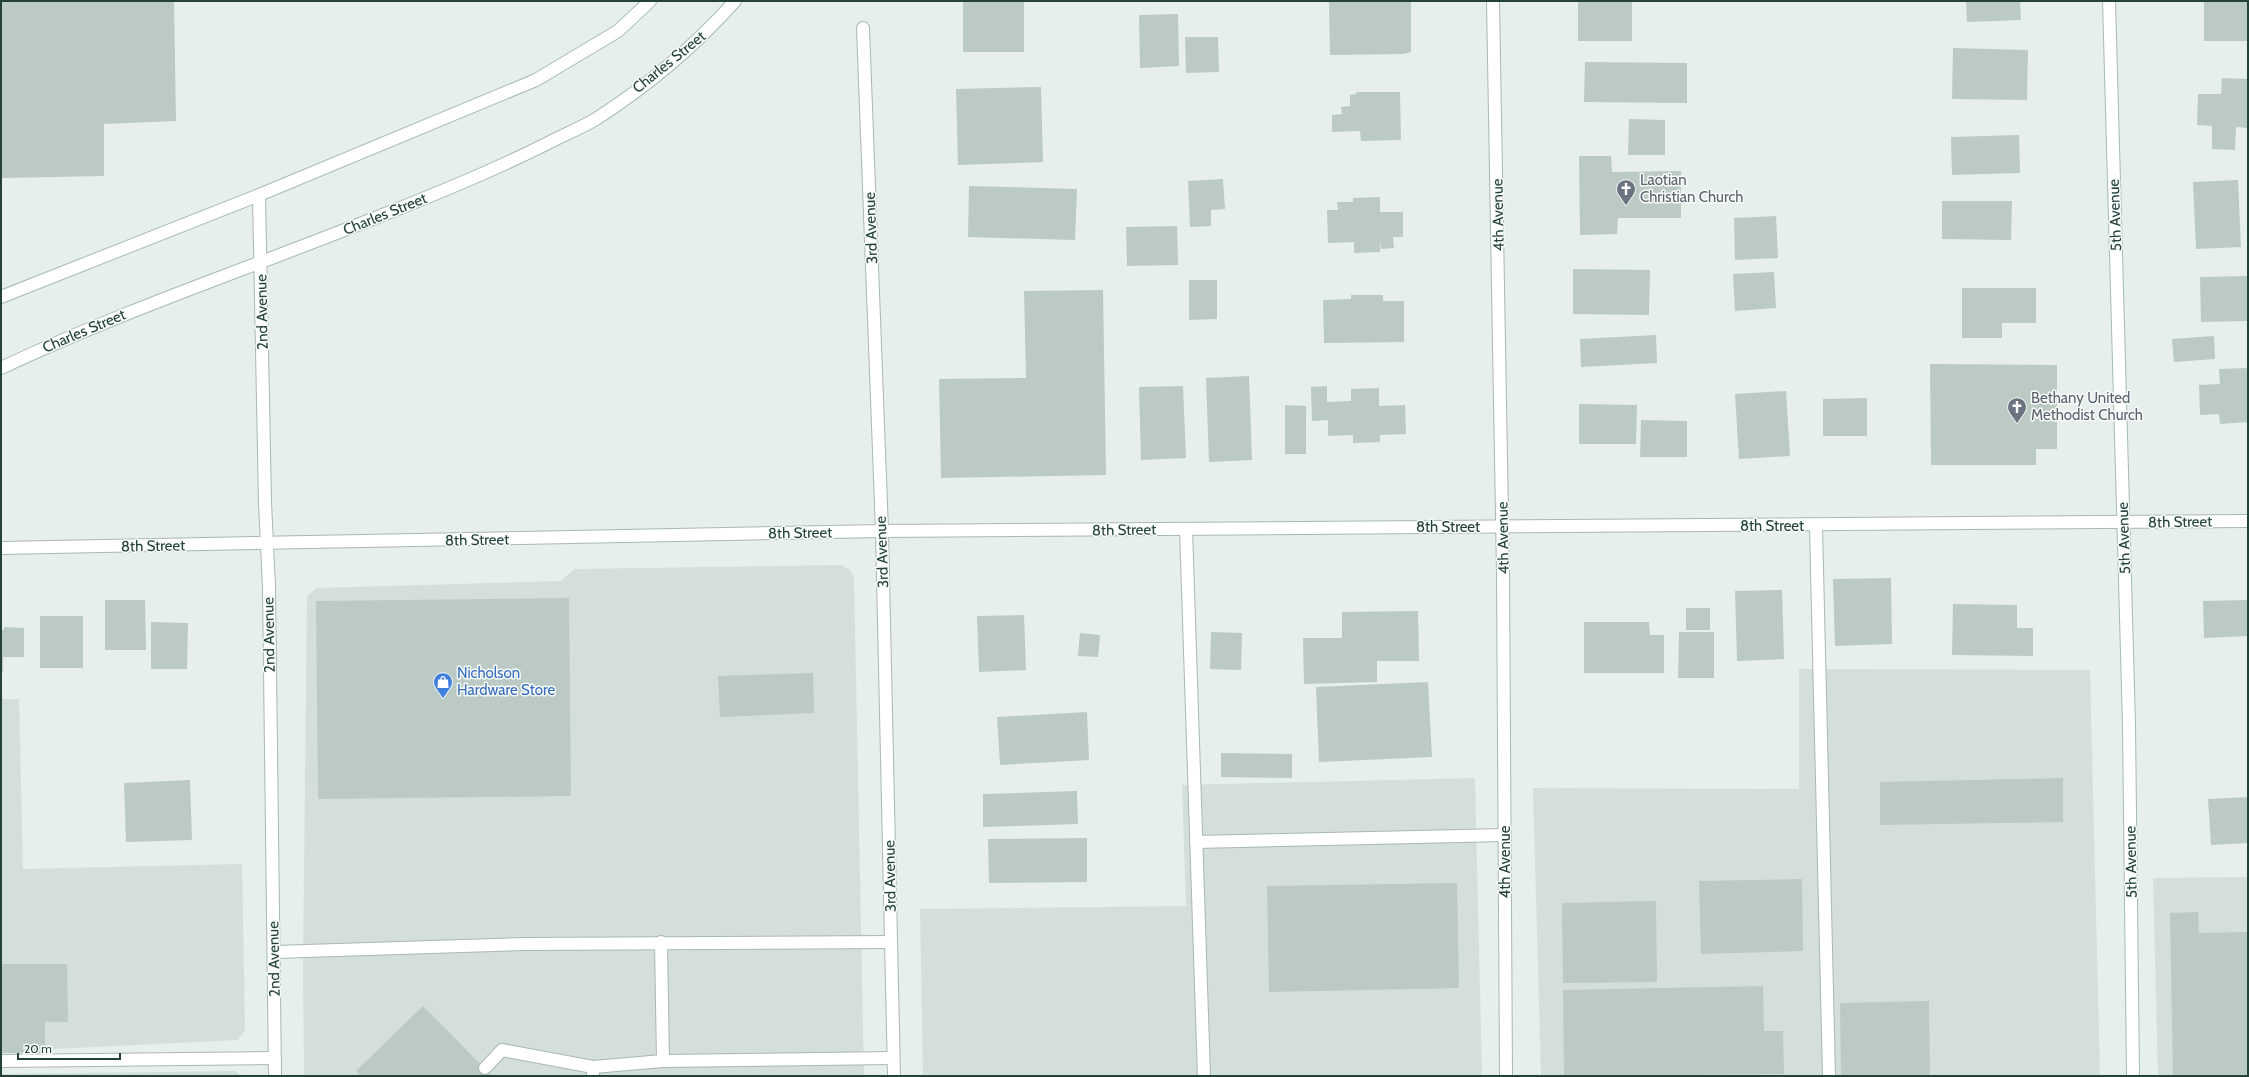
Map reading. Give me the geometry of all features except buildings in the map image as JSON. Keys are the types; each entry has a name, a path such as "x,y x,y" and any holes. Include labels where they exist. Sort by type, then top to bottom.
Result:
{"street":[{"path":"1,297 259,195 536,80 618,31 650,1"},
{"name":"Charles Street","path":"1,368 62,339 173,294 262,264 521,156 595,120 660,73 713,26 735,1"},
{"name":"4th Avenue","path":"1493,1 1502,526 1506,1076"},
{"name":"5th Avenue","path":"2109,1 2129,725 2133,1076"},
{"name":"3rd Avenue","path":"863,28 882,532 894,1076"},
{"name":"2nd Avenue","path":"259,195 262,264 275,1076"},
{"name":"8th Street","path":"1,548 882,532 1502,526 1816,526 2248,521"},
{"path":"1816,526 1829,1076"},
{"path":"1186,529 1204,1076"},
{"path":"1196,842 1504,835"},
{"path":"661,942 663,1061"},
{"path":"274,952 515,944 661,942 891,942"},
{"path":"485,1068 502,1050 593,1071 663,1061 893,1058"},
{"path":"1,1061 275,1058"}],"shaded area":[{"path":"842,565 851,571 854,579 864,1076 304,1076 303,967 307,596 317,588 561,581 574,569"},
{"path":"1799,669 2090,670 2100,1076 1541,1076 1533,788 1799,789"},
{"path":"1,699 19,699 23,869 242,864 245,1030 238,1040 54,1049 1,1049"},
{"path":"1475,778 1482,1076 923,1076 920,909 1186,906 1182,785"},
{"path":"2248,877 2248,1076 2158,1076 2153,878"},
{"path":"235,1071 241,1076 1,1076 1,1074"}],"place":[{"name":"Laotian Christian Church","path":"1626,206"},
{"name":"Bethany United Methodist Church","path":"2017,424"},
{"name":"Nicholson Hardware Store","path":"443,699"}]}
